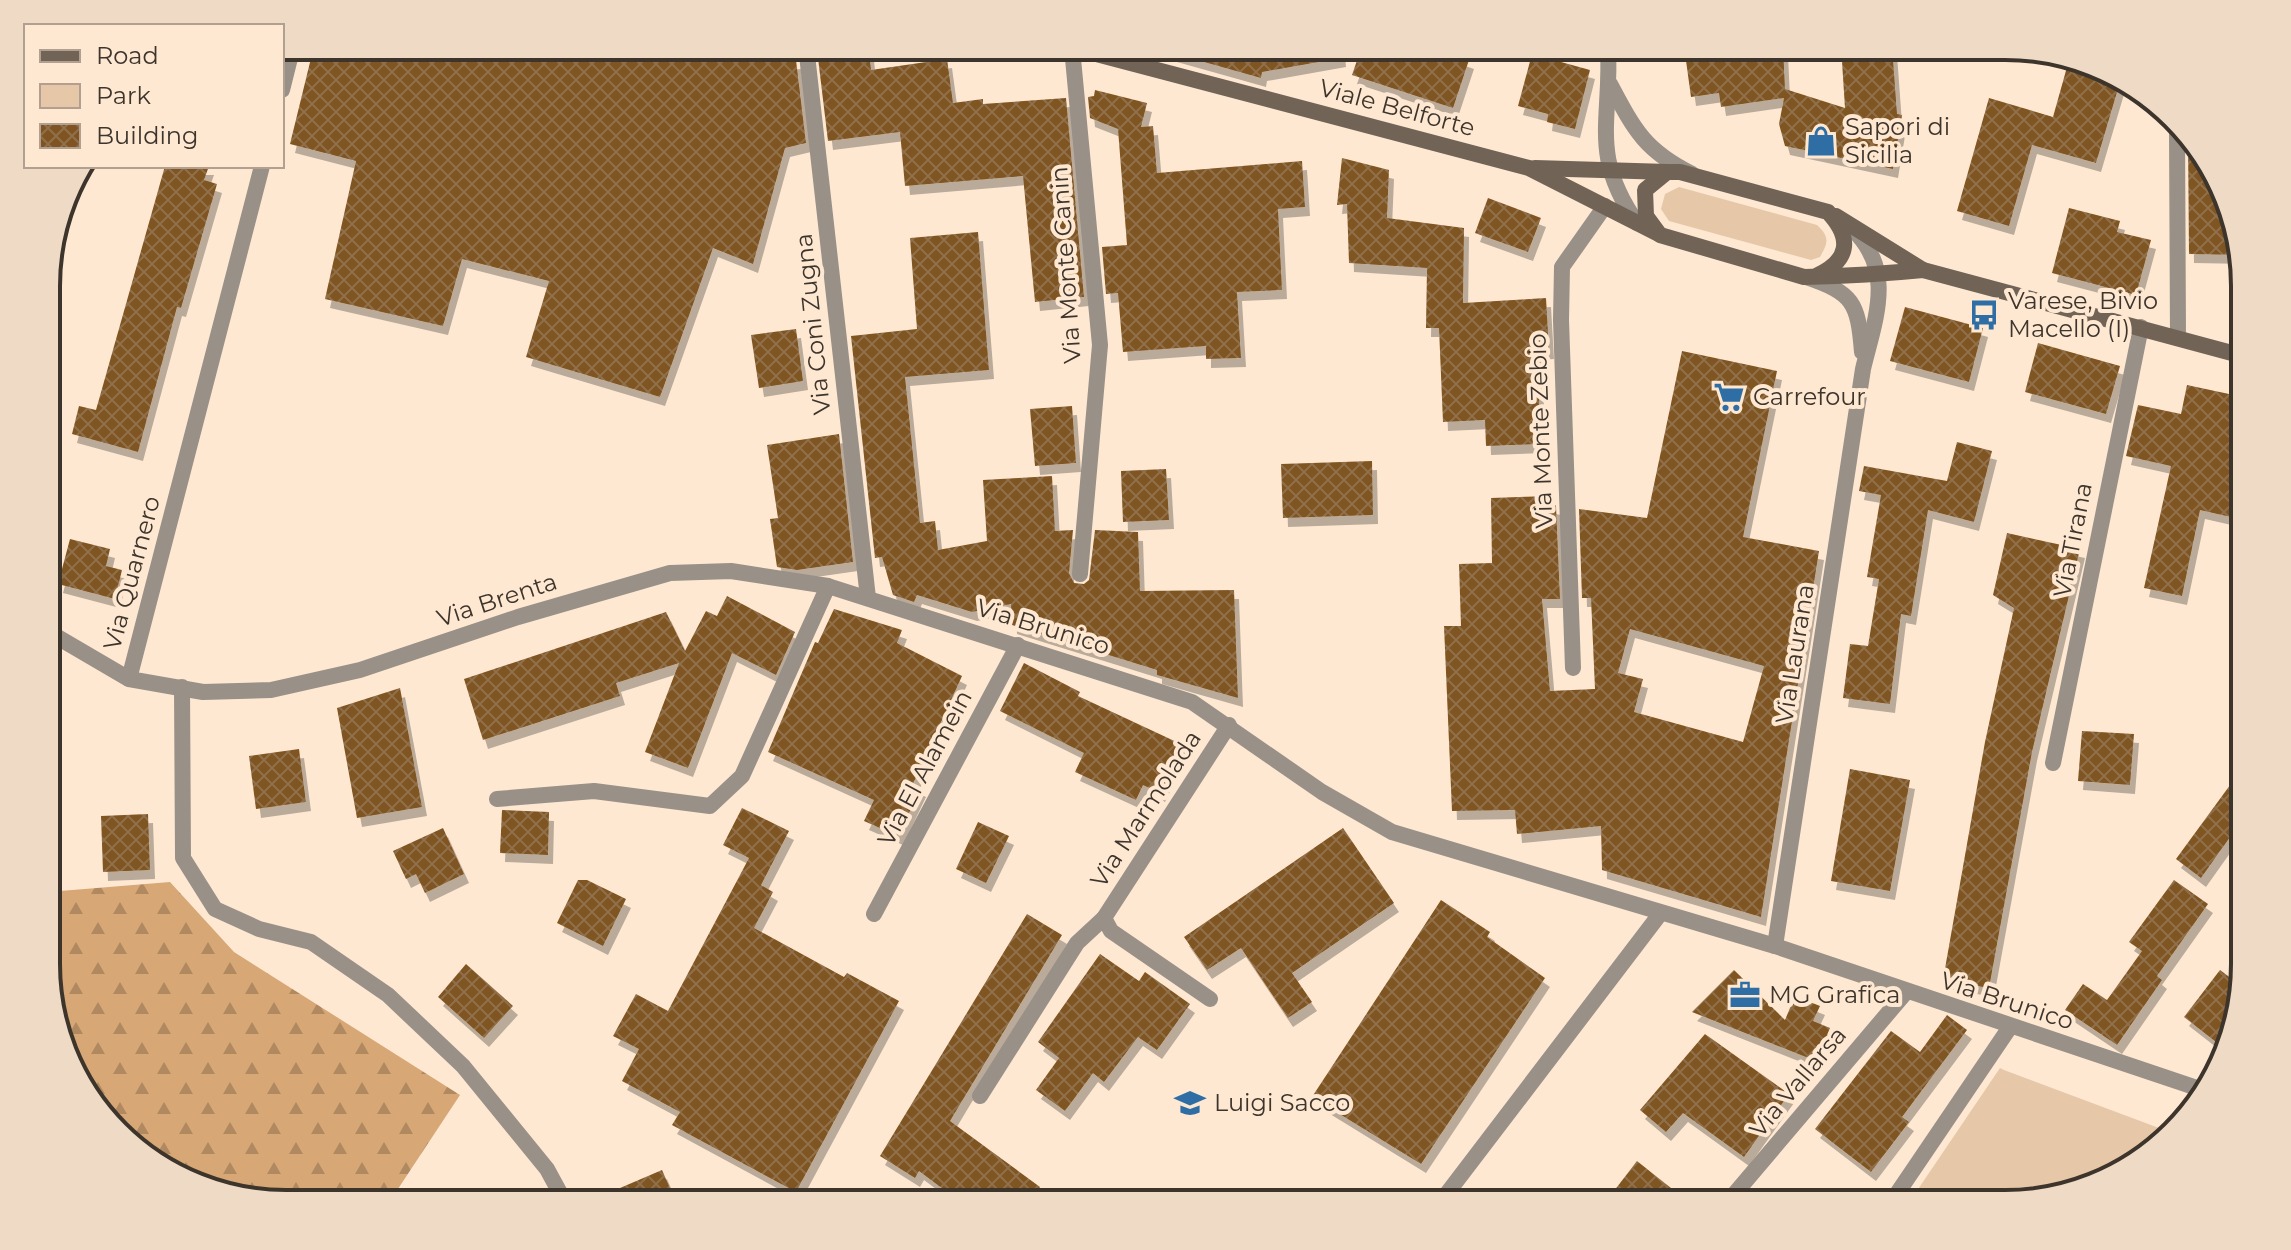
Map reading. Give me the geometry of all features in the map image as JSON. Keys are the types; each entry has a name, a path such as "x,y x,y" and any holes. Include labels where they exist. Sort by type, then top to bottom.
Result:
{"main road":[{"name":"Viale Belforte","path":"1118,60 1529,168 1660,235 1810,276"},
{"name":"Viale Belforte","path":"1529,168 1688,174 1828,212"},
{"path":"1660,235 1646,216 1645,190 1667,172 1688,174"},
{"path":"1828,212 1923,270 2231,353"},
{"path":"1810,276 1841,260 1844,248 1841,227 1828,212"},
{"path":"1810,276 1923,270"}],"street":[{"path":"284,82 290,60"},
{"name":"Via Coni Zugna","path":"808,60 868,598"},
{"name":"Via Monte Canin","path":"1070,60 1100,345 1080,574"},
{"path":"1609,60 1610,84 1603,146 1621,199 1637,223"},
{"path":"1610,84 1645,144 1662,159 1688,174"},
{"path":"2177,140 2178,338"},
{"name":"Via Quarnero","path":"182,687 129,679 261,168"},
{"name":"Via Monte Zebio","path":"1573,668 1561,320 1562,267 1605,206"},
{"name":"Via Laurana","path":"1775,946 1863,369 1881,294 1864,240 1846,223"},
{"name":"Via Laurana","path":"1810,276 1839,288 1852,304 1859,320 1863,369"},
{"name":"Via Tirana","path":"2053,763 2141,327"},
{"name":"Via Brenta","path":"182,687 203,692 271,690 360,670 518,617 670,573 731,571 828,586"},
{"path":"497,799 594,791 710,806 742,776 828,586"},
{"name":"Via Brunico","path":"828,586 1192,702 1322,792 1392,832 1775,946 2195,1087"},
{"path":"60,639 129,679"},
{"name":"Via El Alamein","path":"874,914 1018,645"},
{"path":"182,687 183,858 215,909 259,929 311,942 388,995 463,1066 547,1169 558,1190"},
{"name":"Via Marmolada","path":"980,1096 1077,943 1104,918 1229,725"},
{"path":"1450,1190 1660,914"},
{"name":"Via Marmolada","path":"1104,918 1111,931 1210,999"},
{"name":"Via Vallarsa","path":"1738,1190 1906,992"},
{"path":"1899,1190 2010,1027"}],"green space":[{"path":"1679,187 1817,225 1826,237 1825,248 1820,257 1811,260 1669,221 1661,209 1665,194"},
{"path":"170,882 234,952 460,1095 397,1190 286,1190 228,1182 173,1160 126,1124 90,1077 68,1022 60,964 60,891"},
{"path":"2000,1068 2160,1128 2131,1152 2105,1167 2049,1186 2020,1190 1917,1190"}],"building":[{"path":"311,60 796,60 806,143 785,148 753,264 713,248 660,397 526,357 549,281 462,259 443,326 325,299 356,161 290,144"},
{"path":"818,60 870,60 871,70 947,60 953,103 983,99 983,104 1066,98 1084,297 1035,302 1023,176 905,186 900,132 828,141"},
{"path":"1197,60 1330,60 1262,72 1261,78"},
{"path":"1357,60 1469,60 1453,108 1352,75"},
{"path":"1530,60 1554,60 1590,70 1575,129 1547,122 1548,114 1518,106"},
{"path":"1686,60 1784,60 1785,89 1845,108 1842,60 1893,60 1897,114 1902,115 1893,169 1785,146 1779,124 1784,98 1721,107 1719,93 1691,97"},
{"path":"2066,69 2118,90 2096,163 2032,145 2009,226 1957,211 1989,98 2053,117"},
{"path":"1095,90 1147,103 1141,127 1153,126 1157,173 1302,161 1305,207 1278,209 1282,290 1237,292 1241,358 1206,359 1206,346 1123,352 1118,293 1106,294 1102,247 1127,245 1118,129 1090,118 1088,97 1094,96"},
{"path":"2188,154 2214,200 2229,255 2189,254"},
{"path":"1342,158 1389,170 1387,218 1464,228 1463,303 1546,298 1549,350 1537,351 1541,444 1486,446 1485,420 1443,422 1439,328 1426,328 1427,268 1349,263 1347,204 1337,205"},
{"path":"164,168 208,168 204,180 217,184 181,308 177,307 138,452 72,434 79,406 96,410"},
{"path":"1488,198 1541,218 1528,252 1475,233"},
{"path":"2069,208 2120,221 2117,232 2151,240 2136,295 2052,273"},
{"path":"978,232 989,370 905,377 920,523 935,521 938,550 987,541 983,480 1052,476 1055,531 1073,530 1069,573 1074,583 1084,584 1089,580 1095,530 1138,532 1140,591 1234,590 1238,698 1157,675 1157,670 1012,625 1011,604 972,612 917,595 914,602 893,595 882,557 875,558 851,336 917,329 910,238"},
{"path":"1905,307 1983,328 1969,382 1890,361"},
{"path":"796,329 803,381 759,388 751,335"},
{"path":"2038,343 2120,366 2106,414 2025,392"},
{"path":"1682,351 1777,371 1743,537 1819,551 1761,917 1602,870 1601,826 1517,834 1515,810 1452,811 1444,626 1461,626 1459,564 1492,563 1491,498 1551,496 1551,505 1556,506 1560,599 1542,599 1550,691 1595,689 1591,598 1582,598 1579,509 1647,518","holes":["1630,629 1764,666 1743,742 1634,712 1643,679 1618,673"]},
{"path":"2187,385 2231,394 2231,517 2200,510 2182,596 2144,588 2171,466 2126,456 2138,405 2181,414"},
{"path":"1072,406 1076,463 1035,466 1030,409"},
{"path":"839,434 853,562 797,570 777,567 770,519 778,518 767,445"},
{"path":"1957,442 1992,451 1974,522 1928,510 1911,616 1901,614 1890,704 1843,698 1850,644 1868,646 1879,579 1867,577 1881,495 1859,491 1864,466 1947,481"},
{"path":"1372,461 1373,515 1283,518 1281,464"},
{"path":"1166,469 1169,520 1123,522 1121,471"},
{"path":"2007,533 2080,549 2032,752 1989,988 1943,980 1985,742 2014,608 1993,595"},
{"path":"70,539 110,549 106,566 122,570 115,599 60,585"},
{"path":"727,596 795,632 776,675 732,653 688,768 645,752 679,663 616,683 620,696 483,740 464,679 666,612 685,651 706,611 717,616"},
{"path":"834,609 902,630 897,643 962,676 913,784 921,788 898,836 864,821 874,800 768,752 815,642 818,643"},
{"path":"1024,663 1080,692 1078,696 1183,745 1160,793 1143,785 1136,800 1075,772 1084,753 1000,711"},
{"path":"400,688 422,807 357,818 337,708"},
{"path":"2082,731 2134,734 2130,785 2078,781"},
{"path":"299,749 306,802 256,809 249,756"},
{"path":"1850,769 1910,780 1890,891 1831,881"},
{"path":"2231,784 2231,836 2201,878 2176,859"},
{"path":"742,808 789,831 761,885 773,892 754,928 844,977 847,973 899,1001 797,1190 672,1125 680,1112 622,1081 639,1049 613,1036 636,994 668,1011 749,858 723,845"},
{"path":"502,810 549,812 548,855 500,853"},
{"path":"148,814 150,870 103,872 101,816"},
{"path":"978,822 1009,836 986,883 956,869"},
{"path":"443,828 464,874 425,893 416,874 406,879 393,851"},
{"path":"1343,828 1394,903 1292,973 1312,1002 1288,1018 1241,948 1207,970 1184,937"},
{"path":"578,880 587,880 626,899 603,946 557,923"},
{"path":"2174,880 2208,904 2157,976 2162,980 2117,1045 2065,1010 2083,984 2107,1000 2142,951 2129,942"},
{"path":"1441,900 1490,932 1487,937 1545,978 1421,1164 1312,1097"},
{"path":"1027,914 1062,935 950,1121 1040,1187 1038,1190 944,1190 919,1171 915,1178 880,1156"},
{"path":"1100,954 1139,981 1145,972 1190,1004 1157,1050 1138,1037 1104,1082 1093,1073 1065,1111 1036,1090 1059,1058 1038,1042"},
{"path":"466,964 513,1006 484,1038 438,997"},
{"path":"1734,970 1785,1020 1795,996 1820,1006 1813,1021 1830,1028 1816,1061 1692,1012"},
{"path":"2220,970 2230,978 2216,1042 2184,1017"},
{"path":"1947,1015 1967,1030 1902,1117 1909,1122 1871,1172 1815,1129 1891,1031 1920,1052"},
{"path":"1705,1034 1789,1094 1744,1157 1683,1113 1666,1132 1640,1110"},
{"path":"1637,1161 1673,1190 1615,1190"},
{"path":"662,1170 671,1190 621,1190"}],"place":[{"name":"Sapori di Sicilia","path":"1821,141"},
{"name":"Varese, Bivio Macello (I)","path":"1984,315"},
{"name":"Carrefour","path":"1729,397"},
{"name":"MG Grafica","path":"1745,995"},
{"name":"Luigi Sacco","path":"1190,1103"}]}
